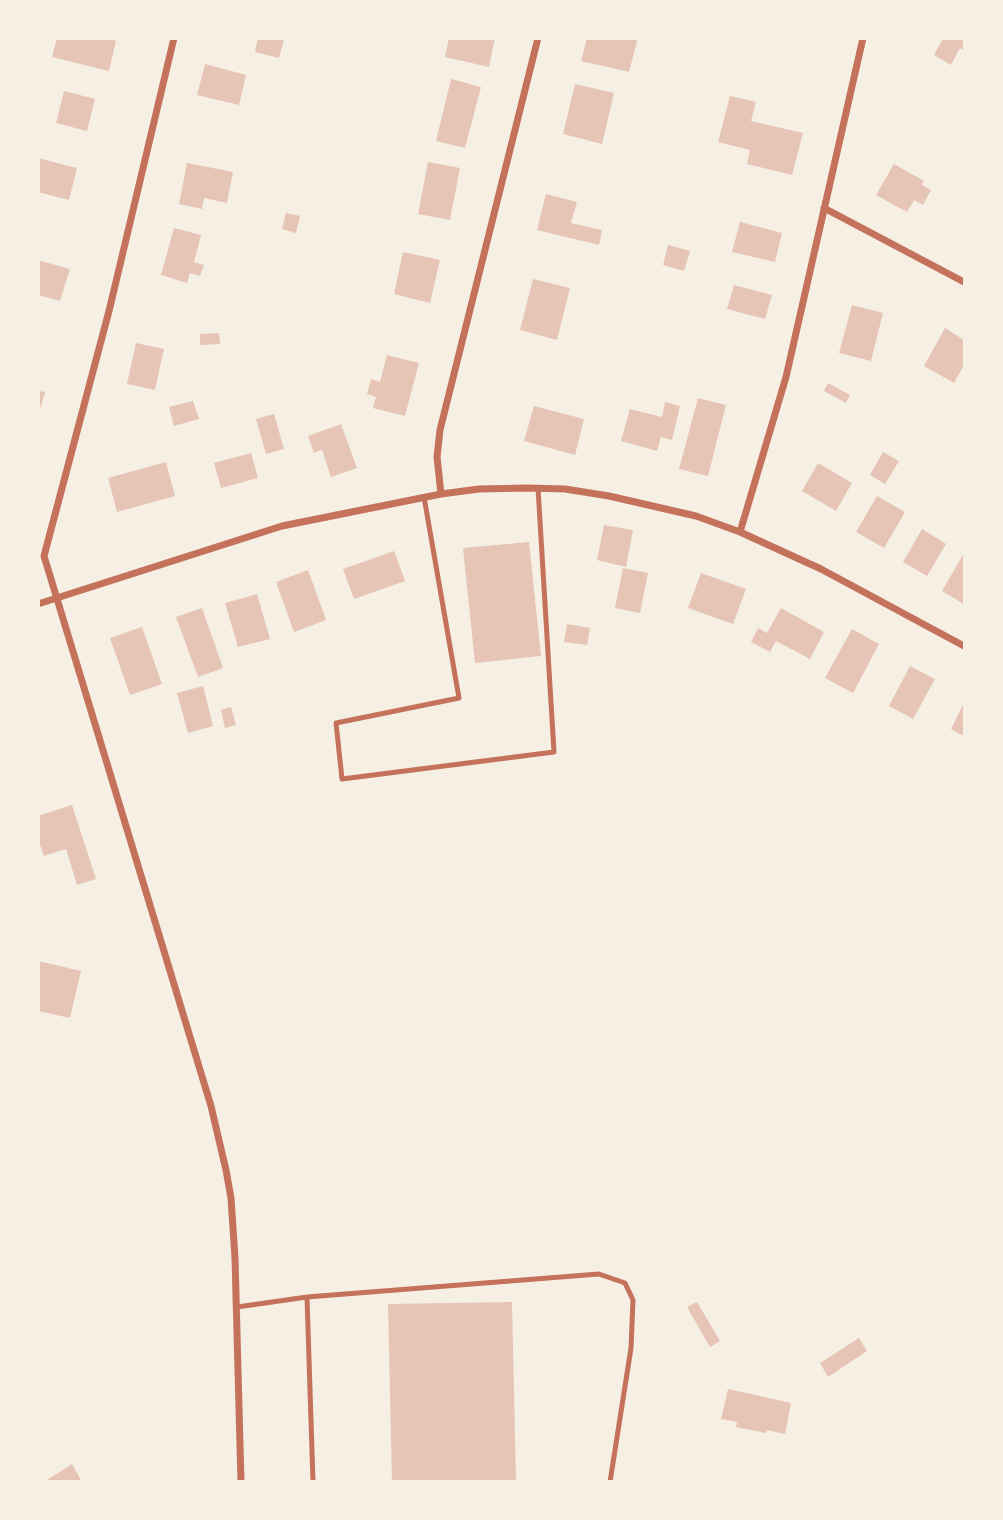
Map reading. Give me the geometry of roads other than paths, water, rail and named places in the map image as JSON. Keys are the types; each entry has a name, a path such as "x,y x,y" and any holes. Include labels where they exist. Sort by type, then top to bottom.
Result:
{"street":[{"path":"174,38 110,311 44,556 214,1117 231,1198 237,1307 241,1482"},
{"path":"441,494 438,457 440,430 538,38"},
{"path":"740,532 786,377 863,38"},
{"path":"824,208 964,282"},
{"path":"38,604 282,526 424,497 479,489 565,489 695,516 740,532 821,569 964,646"}],"lane":[{"path":"424,497 459,698 336,723 342,779 554,752 538,488"},
{"path":"237,1307 307,1297 599,1274 625,1283 633,1300 631,1349 610,1482"},
{"path":"307,1297 313,1482"}]}
